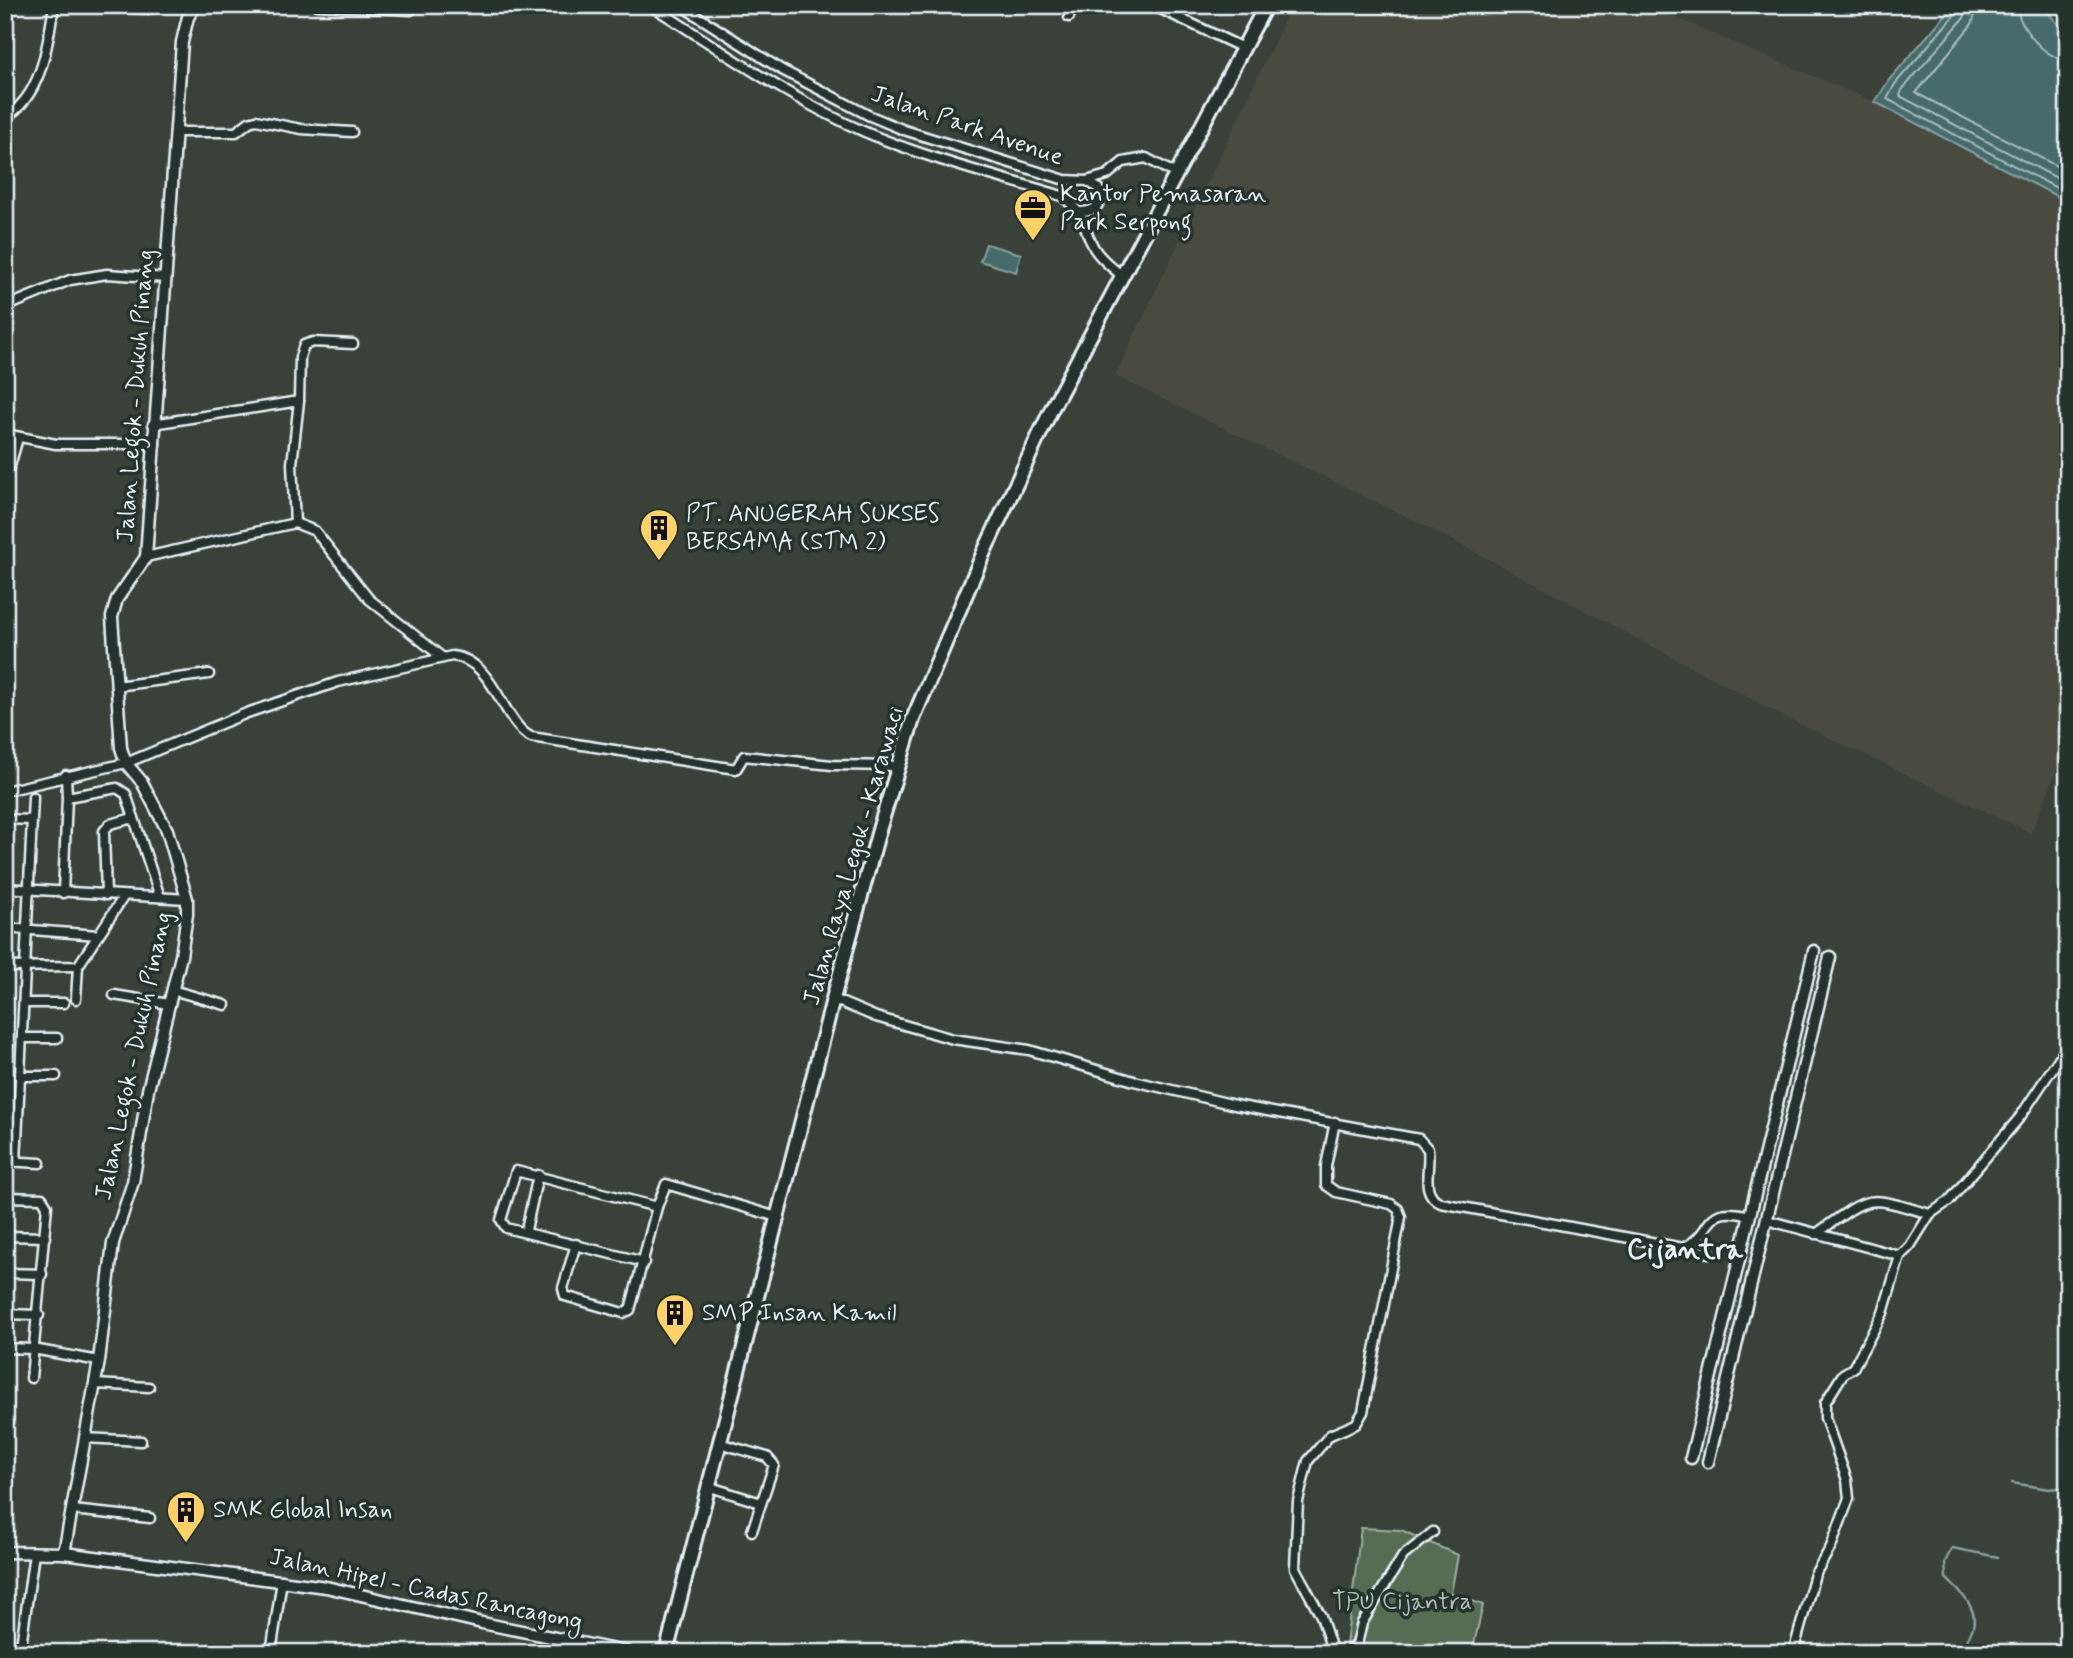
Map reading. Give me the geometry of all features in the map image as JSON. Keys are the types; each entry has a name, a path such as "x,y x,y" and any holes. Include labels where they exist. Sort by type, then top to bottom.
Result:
{"main road":[{"name":"Jalan Raya Legok - Karawaci","path":"666,1653 834,999 897,766 913,719 984,554 1052,408 1266,5"}],"street":[{"path":"5,117 28,99 43,59 54,5"},
{"path":"93,5 148,9 168,5"},
{"name":"Jalan Legok - Dukuh Pinang","path":"64,1553 99,1361 113,1244 133,1182 148,1090 186,933 187,899 160,814 142,782 126,763 118,732 113,607 146,558 155,444 153,424 184,28 196,5"},
{"path":"316,5 411,10"},
{"name":"Jalan Park Avenue","path":"650,5 774,83 863,131 1062,196 1081,212"},
{"name":"Jalan Park Avenue","path":"680,5 782,70 885,122 1065,180 1087,181 1107,174 1123,162 1146,158 1176,174"},
{"path":"1069,17 1073,5"},
{"path":"1152,5 1243,48"},
{"path":"863,131 868,115"},
{"path":"175,132 236,132 256,120 300,129 352,132"},
{"path":"878,137 885,122"},
{"path":"1019,183 1024,167"},
{"path":"1087,181 1098,188 1101,197 1098,206 1091,212 1081,212 1092,246 1102,259 1122,276"},
{"path":"5,307 70,280 107,274 166,278"},
{"path":"295,523 292,464 299,401 300,357 304,345 313,342 353,344"},
{"path":"153,424 299,401"},
{"path":"5,434 56,444 155,444"},
{"path":"5,466 10,466 18,438"},
{"path":"146,558 295,523 315,531 369,599 443,658"},
{"path":"5,791 126,763 247,713 338,682 457,656 494,686 517,726 531,737 736,769 744,756 832,765 897,766"},
{"path":"116,686 209,674"},
{"path":"63,893 66,775"},
{"path":"67,797 120,788 134,818 160,897"},
{"path":"16,1162 33,797"},
{"path":"106,895 104,831 110,824 134,818"},
{"path":"5,819 32,820"},
{"path":"5,888 187,899"},
{"path":"76,999 78,966 124,896"},
{"path":"5,929 98,935"},
{"path":"1691,1458 1814,951"},
{"path":"1708,1462 1830,957"},
{"path":"5,967 78,966"},
{"path":"173,990 225,1004"},
{"path":"114,995 169,1004"},
{"path":"834,999 876,1017 953,1039 1029,1051 1195,1096 1335,1122 1424,1143 1430,1162 1428,1192 1432,1199 1441,1203 1710,1253"},
{"path":"24,1003 64,1003"},
{"path":"22,1038 57,1038"},
{"path":"1793,1653 1815,1574 1831,1547 1849,1498 1847,1480 1824,1411 1825,1402 1843,1374 1853,1368 1883,1313 1900,1256 1910,1246 1930,1214 1949,1201 2020,1117 2068,1045"},
{"path":"20,1076 56,1076"},
{"path":"1333,1653 1321,1616 1295,1569 1294,1544 1301,1480 1308,1461 1330,1435 1356,1423 1363,1412 1401,1217 1398,1209 1391,1204 1336,1192 1326,1185 1326,1166 1335,1122"},
{"path":"1766,1147 1783,1151"},
{"path":"5,1161 40,1163"},
{"path":"643,1262 526,1230 506,1228 501,1220 514,1172 538,1175 657,1207"},
{"path":"526,1230 538,1175"},
{"path":"576,1244 563,1288 565,1296 623,1313 630,1310 663,1188 671,1183 777,1217"},
{"path":"5,1197 45,1201 45,1237 32,1378"},
{"path":"1816,1234 1860,1202 1877,1199 1930,1214"},
{"path":"1683,1248 1694,1243 1711,1218 1729,1210 1750,1216"},
{"path":"1767,1220 1900,1256"},
{"path":"5,1236 45,1237"},
{"path":"5,1273 42,1274"},
{"path":"5,1314 39,1315"},
{"path":"1723,1327 1740,1331"},
{"path":"5,1348 33,1349 99,1361"},
{"path":"95,1384 149,1387"},
{"path":"85,1438 141,1441"},
{"path":"719,1443 771,1460 773,1469 752,1531"},
{"path":"707,1486 761,1503"},
{"path":"72,1510 150,1518"},
{"path":"1348,1653 1357,1644 1362,1623 1403,1556 1433,1532"},
{"name":"Jalan Hipel - Cadas Rancagong","path":"5,1552 64,1553 282,1580 408,1604 482,1623 630,1653"},
{"path":"20,1653 34,1553"},
{"path":"271,1653 282,1580"}],"shaded area":[{"path":"1292,5 1645,5 1875,102 2068,202 2068,744 2031,833 1789,719 1422,524 1115,376"}],"green space":[{"name":"TPU Cijantra","path":"1361,1528 1401,1530 1458,1555 1451,1593 1483,1605 1472,1653 1345,1653"}],"water":[{"path":"1954,5 2042,5 2068,36 2068,202 1875,102 1889,80"},
{"path":"986,244 1021,254 1016,272 980,261"}],"waterway":[{"path":"2012,1483 2049,1489 2068,1487"},
{"path":"1961,1653 1974,1624 1974,1616 1968,1602 1946,1578 1945,1562 1952,1548 1998,1557"}],"place":[{"name":"Kantor Pemasaran Park Serpong","path":"1033,242"},
{"name":"PT. ANUGERAH SUKSES BERSAMA (STM 2)","path":"659,562"},
{"name":"SMP Insan Kamil","path":"675,1347"},
{"name":"SMK Global Insan","path":"186,1544"}],"district":[{"name":"Cijantra","path":"1685,1250"}]}
